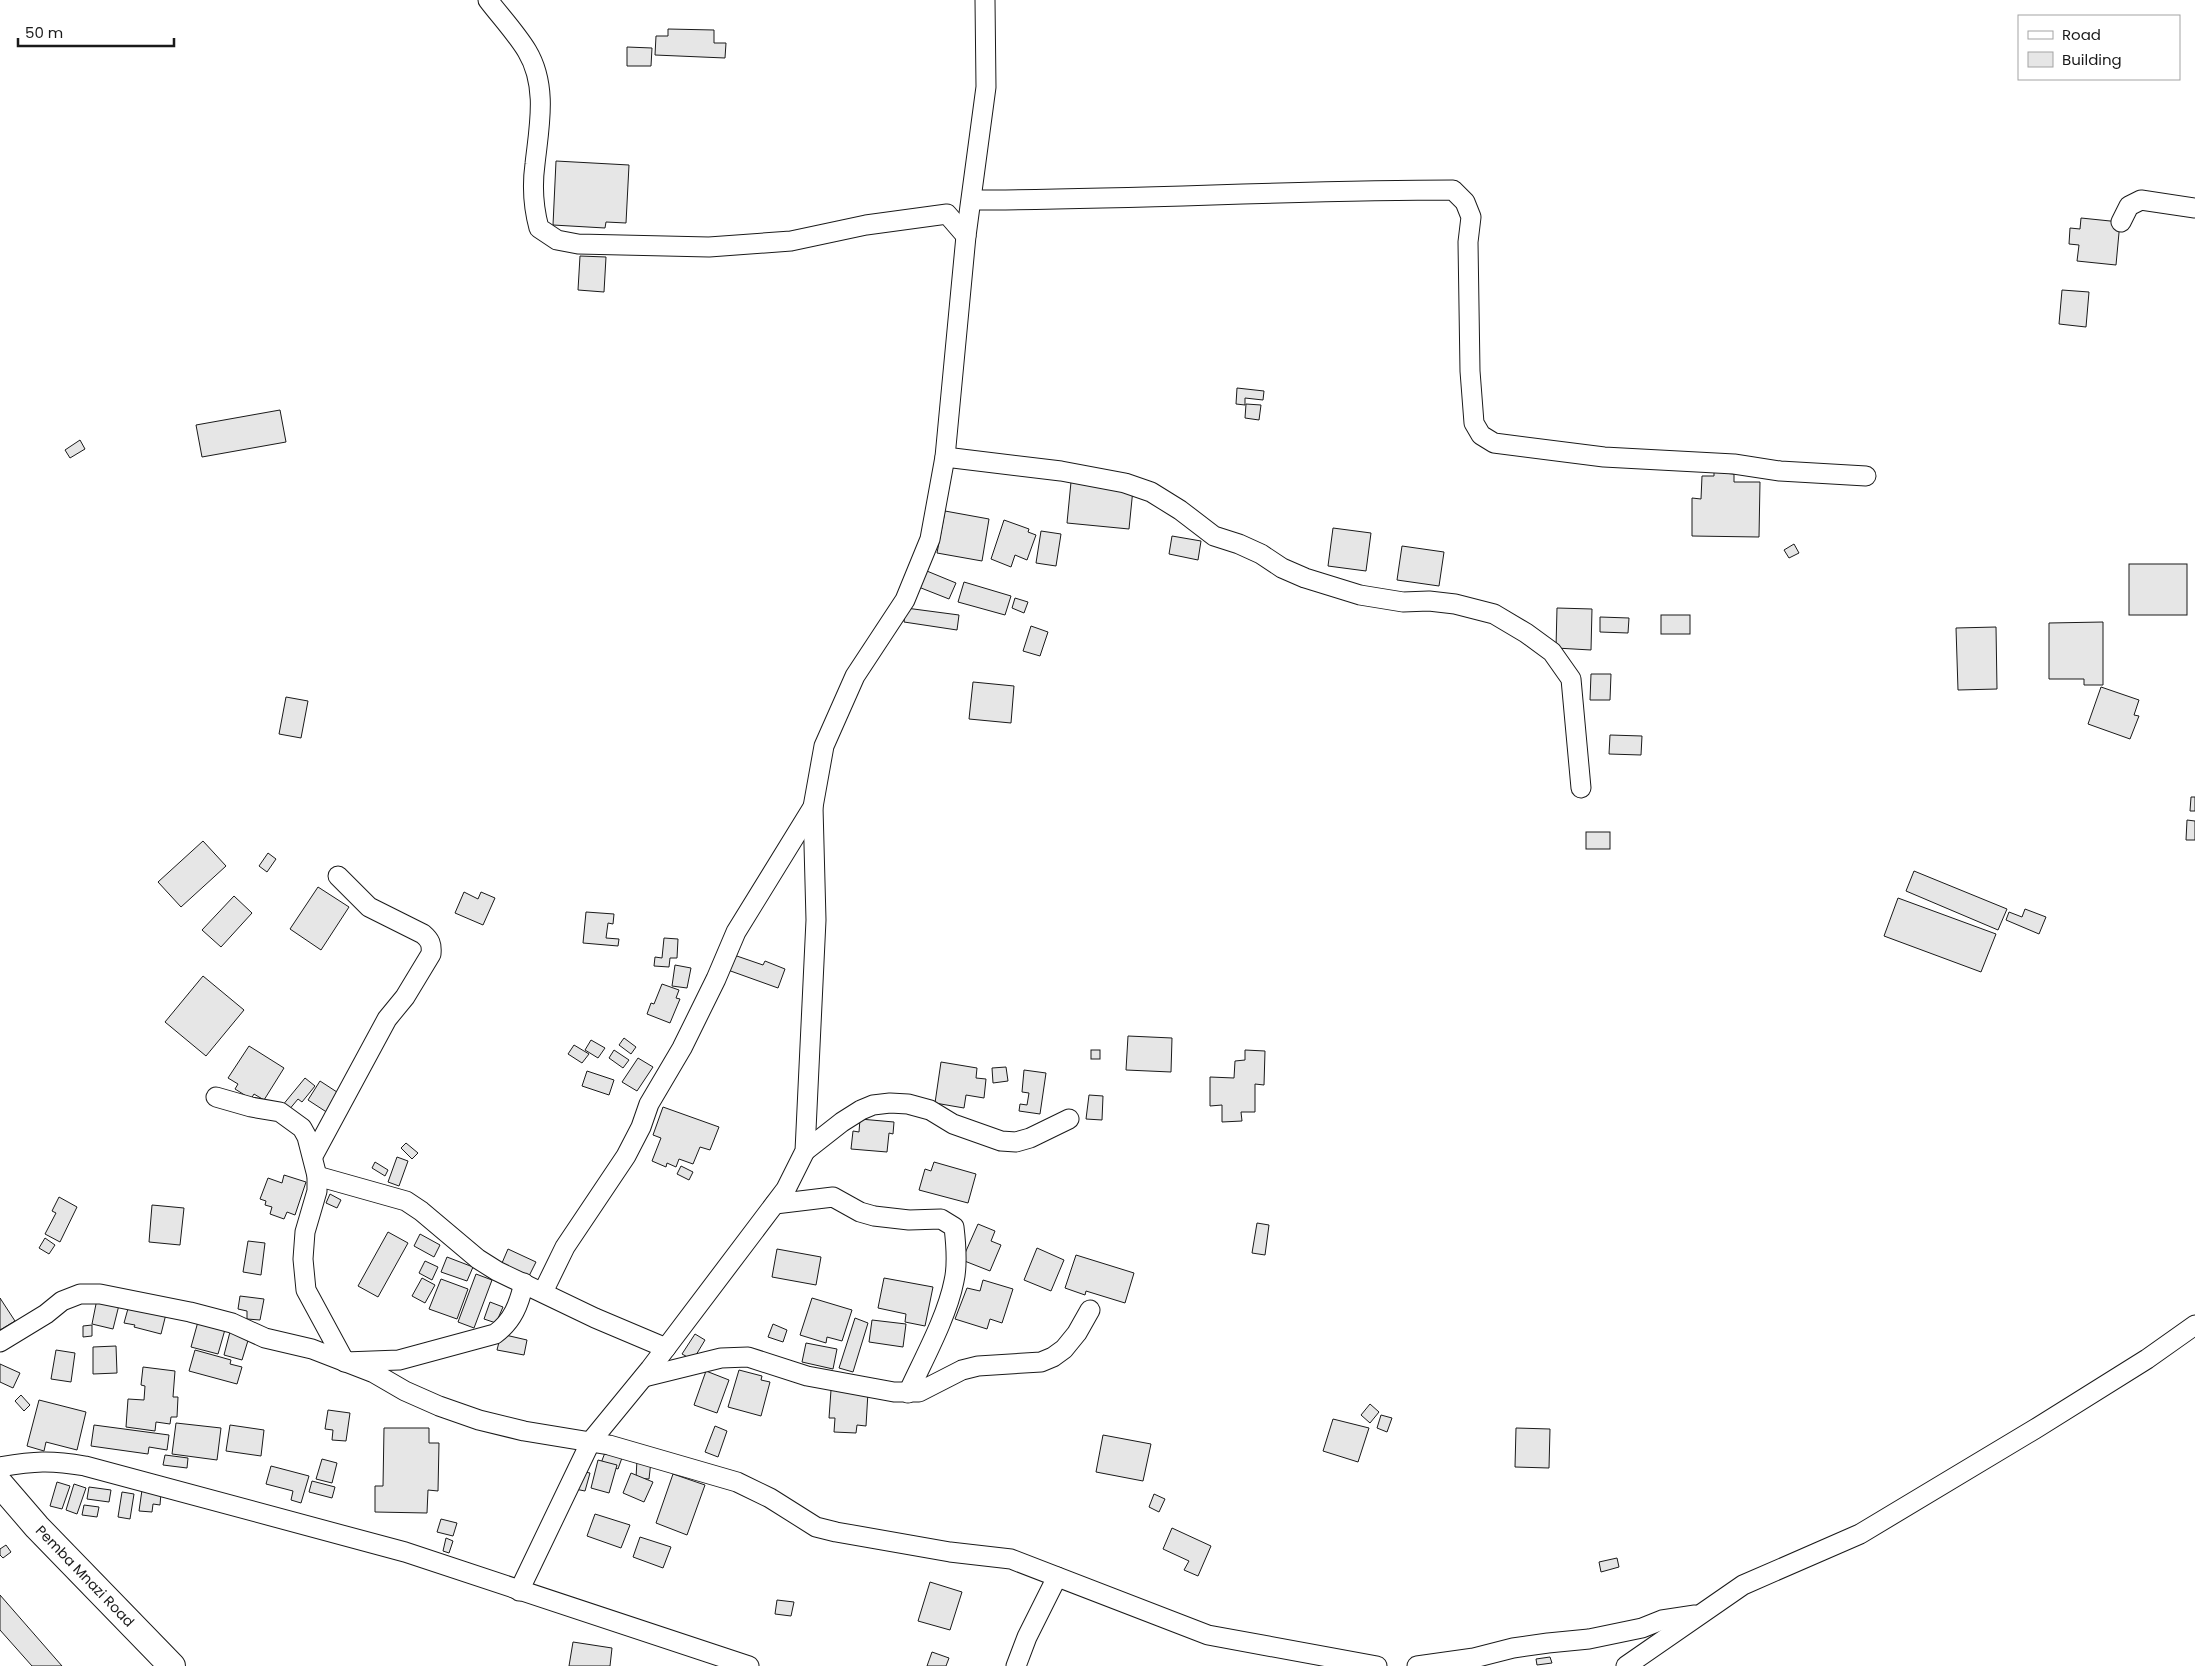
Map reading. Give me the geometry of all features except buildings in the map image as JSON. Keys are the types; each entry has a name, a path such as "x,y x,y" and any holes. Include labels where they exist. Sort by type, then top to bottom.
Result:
{"main road":[{"name":"Pemba Mnazi Road","path":"0,1484 50,1540 172,1666"}],"street":[{"path":"488,0 528,52 536,72 541,112 535,164 534,208 539,228 557,240 578,244 717,246 792,241 866,225 947,214 966,236"},
{"path":"519,1591 591,1441 666,1348 775,1204 786,1189 805,1151 816,920 813,806 824,746 855,676 897,615 913,585 930,539 945,456 966,236 986,87 985,0"},
{"path":"972,200 1053,200 1313,191 1453,190 1466,202 1471,217 1468,242 1470,371 1474,423 1481,435 1494,443 1604,457 1734,464 1780,471 1866,476"},
{"path":"2122,222 2129,206 2141,200 2195,208"},
{"path":"945,456 1061,471 1125,483 1151,492 1180,510 1214,536 1261,554 1282,568 1305,578 1360,595 1403,602 1456,604 1494,614 1526,633 1552,652 1571,679 1581,788"},
{"path":"543,1292 565,1246 626,1156 641,1127 649,1104 682,1048 712,988 736,932 813,806"},
{"path":"313,1156 387,1019 405,998 431,954 432,946 429,939 423,934 370,907 338,876"},
{"path":"216,1097 251,1107 280,1112 302,1128 313,1156 317,1176 317,1191 305,1232 303,1259 306,1290 345,1362"},
{"path":"805,1151 842,1122 873,1105 890,1103 908,1104 930,1110 953,1124 1001,1141 1016,1142 1030,1138 1069,1118"},
{"path":"317,1176 406,1201 421,1210 478,1259 497,1271 595,1318 666,1348"},
{"path":"775,1204 833,1197 860,1212 874,1216 909,1220 941,1219 954,1227 956,1253 954,1283 944,1313 908,1393"},
{"path":"345,1362 398,1360 495,1334 505,1327 513,1316 520,1302 524,1283"},
{"path":"0,1342 46,1314 62,1301 80,1294 100,1294 190,1312 232,1323 266,1338 312,1349 374,1374 405,1391 439,1406 479,1420 524,1430 591,1441 652,1456 737,1482 770,1498 816,1527 950,1552 1011,1559 1208,1635 1346,1664 1376,1666"},
{"path":"644,1376 721,1358 748,1357 807,1376 908,1393 919,1392 950,1375 978,1366 1041,1362 1053,1357 1064,1349 1077,1333 1090,1310"},
{"path":"1626,1666 1743,1585 1860,1534 2035,1429 2147,1359 2195,1325"},
{"path":"0,1468 34,1461 61,1462 85,1466 405,1552 749,1666"},
{"path":"1016,1666 1027,1637 1057,1577"},
{"path":"1417,1666 1474,1658 1513,1648 1548,1642 1589,1639 1642,1628 1662,1620 1699,1614"}]}
